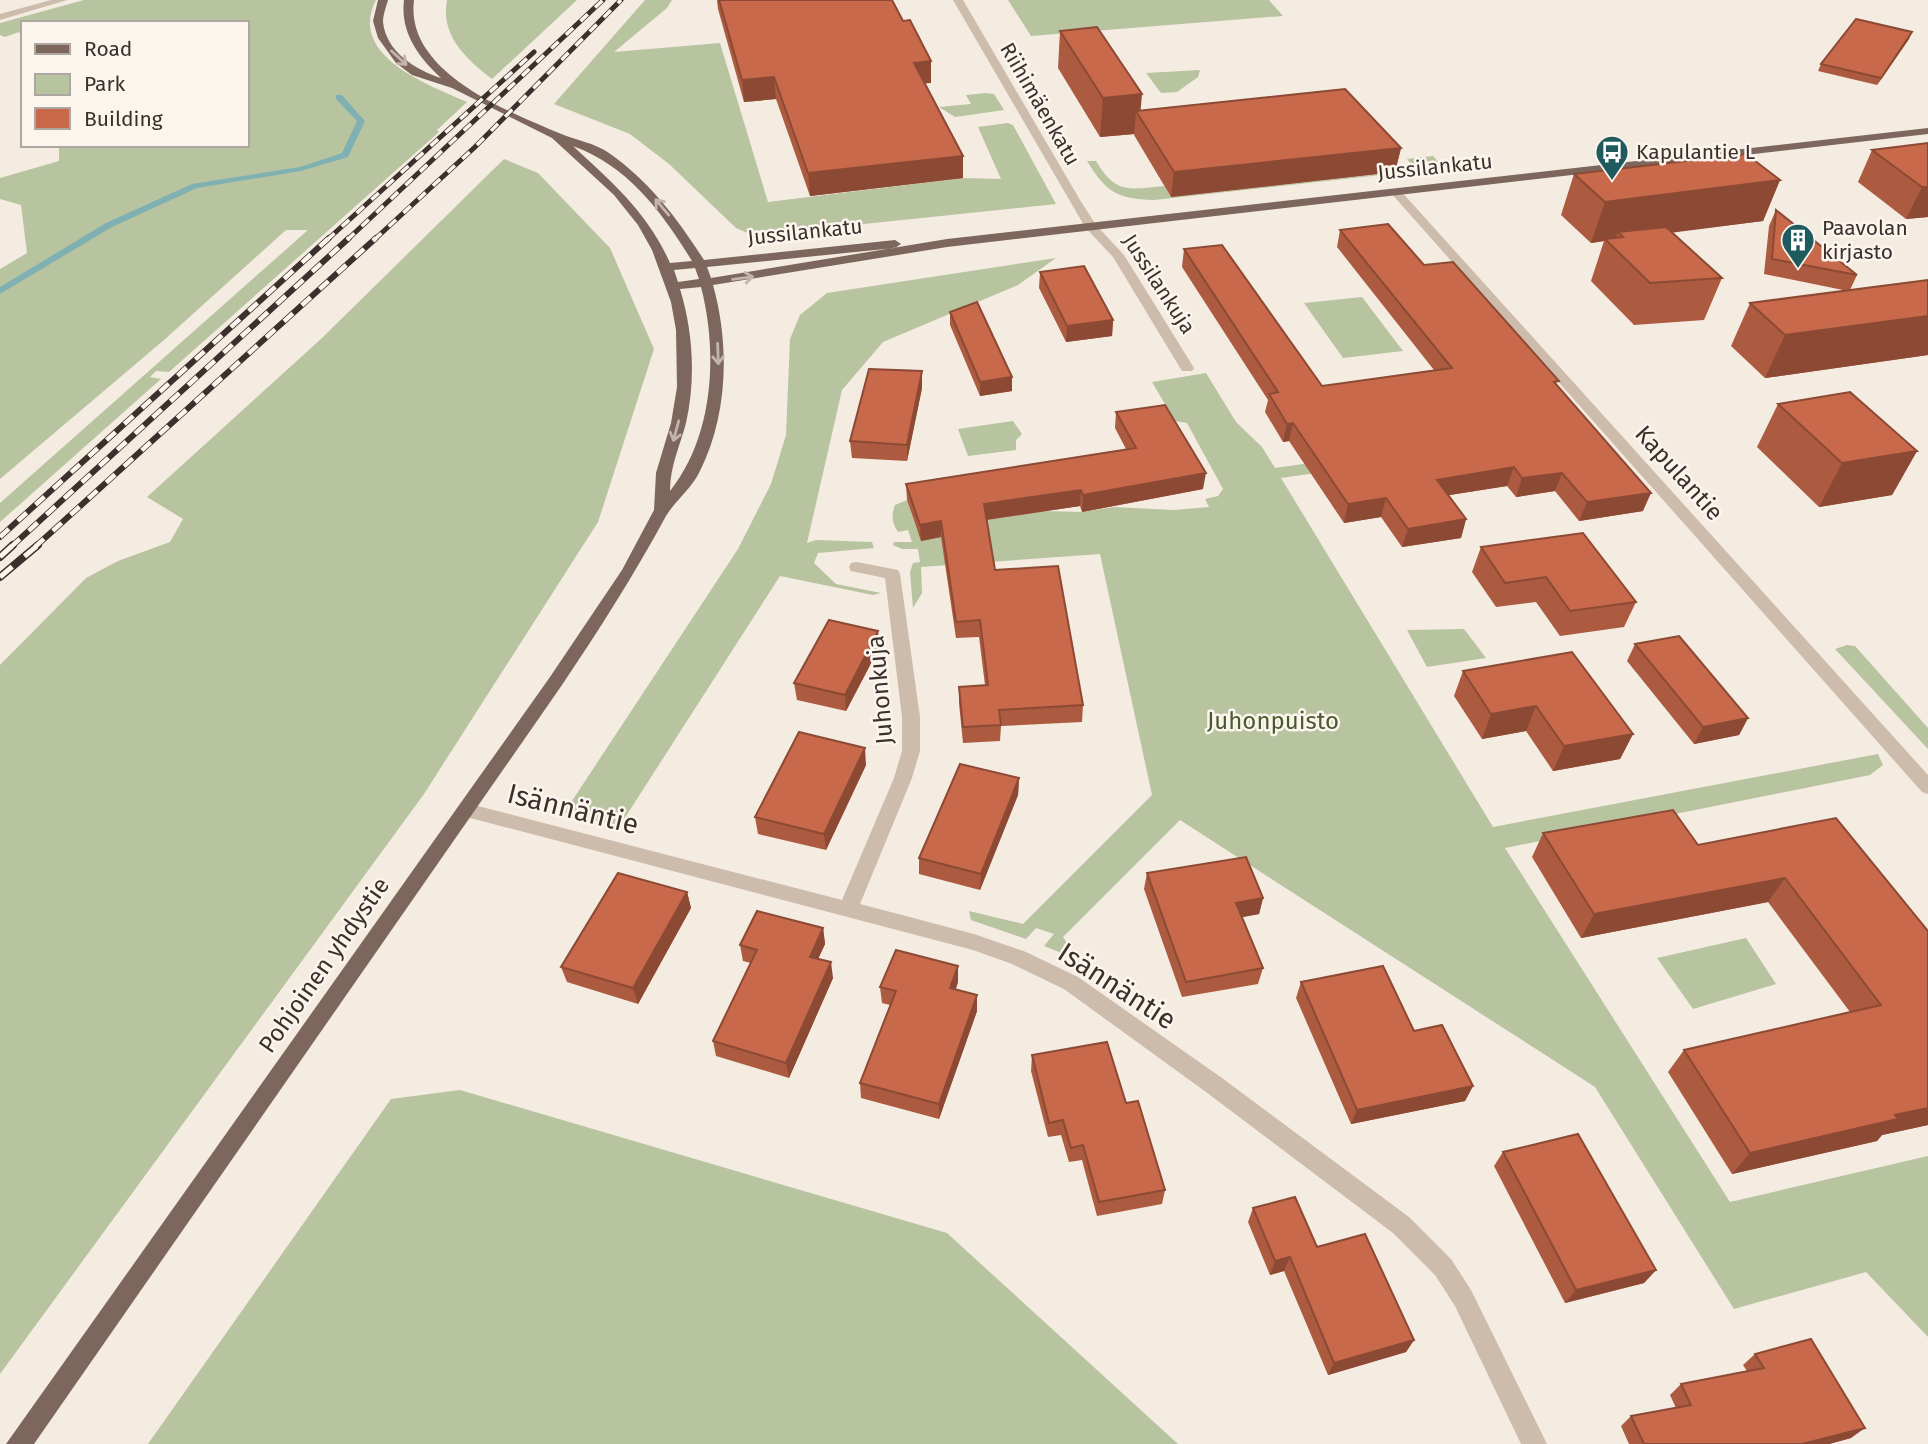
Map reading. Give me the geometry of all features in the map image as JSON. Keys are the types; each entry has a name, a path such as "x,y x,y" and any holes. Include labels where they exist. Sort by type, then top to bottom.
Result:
{"main road":[{"name":"Pohjoinen yhdystie","path":"19,1444 466,810 629,571 662,510 691,474 705,438 717,384 716,327 700,264 672,219 641,184 602,153 556,136 456,86 416,73 389,50 378,20 383,0"},
{"name":"Pohjoinen yhdystie","path":"409,0 405,16 410,31 440,73 456,86"},
{"name":"Jussilankatu","path":"675,286 763,275 947,243 1928,131"},
{"name":"Pohjoinen yhdystie","path":"556,136 626,201 658,245 675,286 682,321 684,371 680,416 663,471 662,510"},
{"name":"Jussilankatu","path":"668,267 871,244 947,243"}],"street":[{"path":"0,17 62,0"},
{"name":"Riihimäenkatu","path":"958,0 1091,227"},
{"name":"Kapulantie","path":"1395,191 1928,787"},
{"name":"Jussilankuja","path":"1091,227 1118,255 1187,368"},
{"name":"Juhonkuja","path":"848,909 903,778 911,751 911,717 892,574 857,567"},
{"name":"Isännäntie","path":"466,810 974,942 1018,958 1071,983 1214,1085 1401,1225 1443,1267 1463,1297 1534,1444"}],"green space":[{"path":"84,0 376,0 370,20 373,37 382,52 396,66 414,77 467,102 437,130 439,132 169,372 156,371 150,377 161,379 0,522 0,503 308,230 286,230 164,340 0,479 0,269 27,253 21,205 0,199 0,178 59,161 59,147 248,147 248,21 21,21 21,35 19,32 5,37 0,35 0,23"},
{"path":"447,0 577,0 492,79 464,54 451,35 447,24"},
{"path":"645,0 672,0 667,8 614,52 720,43 768,202 963,178 1001,179 978,127 1008,123 1013,125 1056,204 767,234 750,234 736,228 669,164 630,134 554,104"},
{"path":"1008,0 1269,0 1283,16 1031,36"},
{"path":"1200,70 1198,77 1177,92 1161,93 1146,73"},
{"path":"994,94 1004,110 955,117 939,107 971,104 966,95"},
{"path":"1433,156 1444,168 1154,200 1131,198 1114,192 1100,180 1087,161 1096,161 1117,185 1133,188 1164,186 1171,197 1416,170 1407,159"},
{"path":"504,159 538,173 610,248 654,349 598,522 424,794 0,1374 0,665 86,578 118,561 170,542 183,519 147,497 322,338"},
{"path":"1056,258 1018,285 883,342 842,390 807,543 816,540 872,542 874,548 818,553 814,563 836,584 881,593 873,595 780,576 619,827 564,813 738,549 771,484 786,435 790,339 800,315 827,293"},
{"path":"1362,297 1403,351 1343,358 1304,303"},
{"name":"Juhonpuisto","path":"1206,373 1236,422 1262,447 1275,468 1586,424 1430,457 1281,478 1493,827 1878,754 1883,765 1870,775 1505,848 1730,1202 1928,1156 1928,1337 1866,1272 1734,1309 1595,1087 1180,820 1063,937 1070,947 1064,954 1044,946 1054,934 1036,928 1026,939 971,920 969,911 1023,924 1152,795 1100,554 921,567 922,593 913,608 910,572 913,563 920,562 918,549 902,549 893,545 894,542 912,542 908,530 898,532 894,526 895,505 907,500 917,530 1043,511 1082,512 1114,507 1174,510 1209,507 1205,499 1218,496 1223,489 1187,423 1175,421 1152,382"},
{"path":"1013,421 1022,434 1016,440 1016,450 968,456 958,429"},
{"path":"1464,629 1486,658 1427,667 1407,630"},
{"path":"1847,645 1855,646 1928,728 1928,749 1835,649"},
{"path":"1746,938 1776,984 1693,1009 1657,958"},
{"path":"460,1090 947,1233 1178,1444 148,1444 391,1099"}],"building":[{"path":"719,0 892,0 903,21 910,20 931,61 914,63 963,156 808,173 774,77 742,80"},
{"path":"1856,19 1912,32 1881,78 1821,64"},
{"path":"1097,27 1142,94 1103,98 1060,31"},
{"path":"1345,89 1401,148 1174,172 1136,111"},
{"path":"1928,143 1928,187 1922,187 1872,150"},
{"path":"1746,154 1780,180 1605,202 1574,174"},
{"path":"1776,210 1857,275 1772,259"},
{"path":"1388,224 1424,265 1453,262 1559,381 1554,382 1651,493 1587,502 1562,473 1522,478 1514,467 1437,480 1466,519 1408,529 1386,498 1348,504 1293,423 1287,424 1269,394 1278,392 1184,249 1222,245 1322,386 1452,368 1340,230"},
{"path":"1666,227 1722,278 1650,283 1605,239 1623,237 1618,232"},
{"path":"1084,266 1113,320 1067,326 1040,272"},
{"path":"1928,280 1928,316 1785,335 1750,303"},
{"path":"977,302 1012,377 980,382 950,312"},
{"path":"869,369 922,371 907,445 850,441"},
{"path":"1850,392 1917,451 1842,463 1778,404"},
{"path":"1165,405 1206,473 1083,495 1081,490 984,504 995,570 1058,566 1083,705 999,710 1001,725 963,727 959,687 988,685 980,620 956,622 941,521 920,525 906,484 1136,448 1116,412"},
{"path":"1583,533 1636,602 1570,611 1546,577 1505,583 1481,547"},
{"path":"829,620 878,631 845,695 794,683"},
{"path":"1679,636 1748,718 1703,727 1635,644"},
{"path":"1572,652 1633,734 1564,746 1536,706 1491,714 1463,671"},
{"path":"799,732 865,748 824,834 755,817"},
{"path":"960,764 1019,778 981,874 919,858"},
{"path":"1673,810 1698,845 1836,818 1928,931 1928,1108 1895,1115 1898,1119 1750,1153 1684,1050 1881,1005 1785,878 1594,914 1543,833"},
{"path":"1246,857 1263,898 1236,903 1263,968 1186,982 1147,873"},
{"path":"618,873 687,892 633,988 561,967"},
{"path":"757,911 823,928 810,957 831,962 786,1063 713,1041 757,950 740,945"},
{"path":"896,950 958,966 950,988 977,995 939,1104 860,1083 896,991 880,987"},
{"path":"1383,966 1414,1031 1442,1025 1473,1086 1357,1110 1301,982"},
{"path":"1107,1042 1126,1103 1138,1101 1165,1190 1099,1202 1083,1145 1071,1148 1063,1120 1049,1123 1032,1055"},
{"path":"1578,1134 1656,1270 1576,1290 1503,1152"},
{"path":"1295,1197 1317,1247 1365,1234 1414,1340 1334,1363 1290,1257 1275,1261 1253,1208"},
{"path":"1811,1339 1865,1428 1802,1444 1644,1444 1631,1416 1691,1405 1681,1384 1764,1368 1755,1354"}],"waterway":[{"path":"0,291 109,225 195,186 301,169 345,155 361,121 339,97"}],"railway":[{"path":"347,240 603,0"},
{"path":"374,240 475,147 621,0"},
{"path":"327,240 534,52"},
{"path":"0,537 329,238"},
{"path":"11,547 349,238"},
{"path":"35,547 376,238"},
{"path":"0,557 13,545"},
{"path":"0,577 38,545"}],"place":[{"name":"Kapulantie L","path":"1612,182"},
{"name":"Paavolan kirjasto","path":"1798,270"}]}
